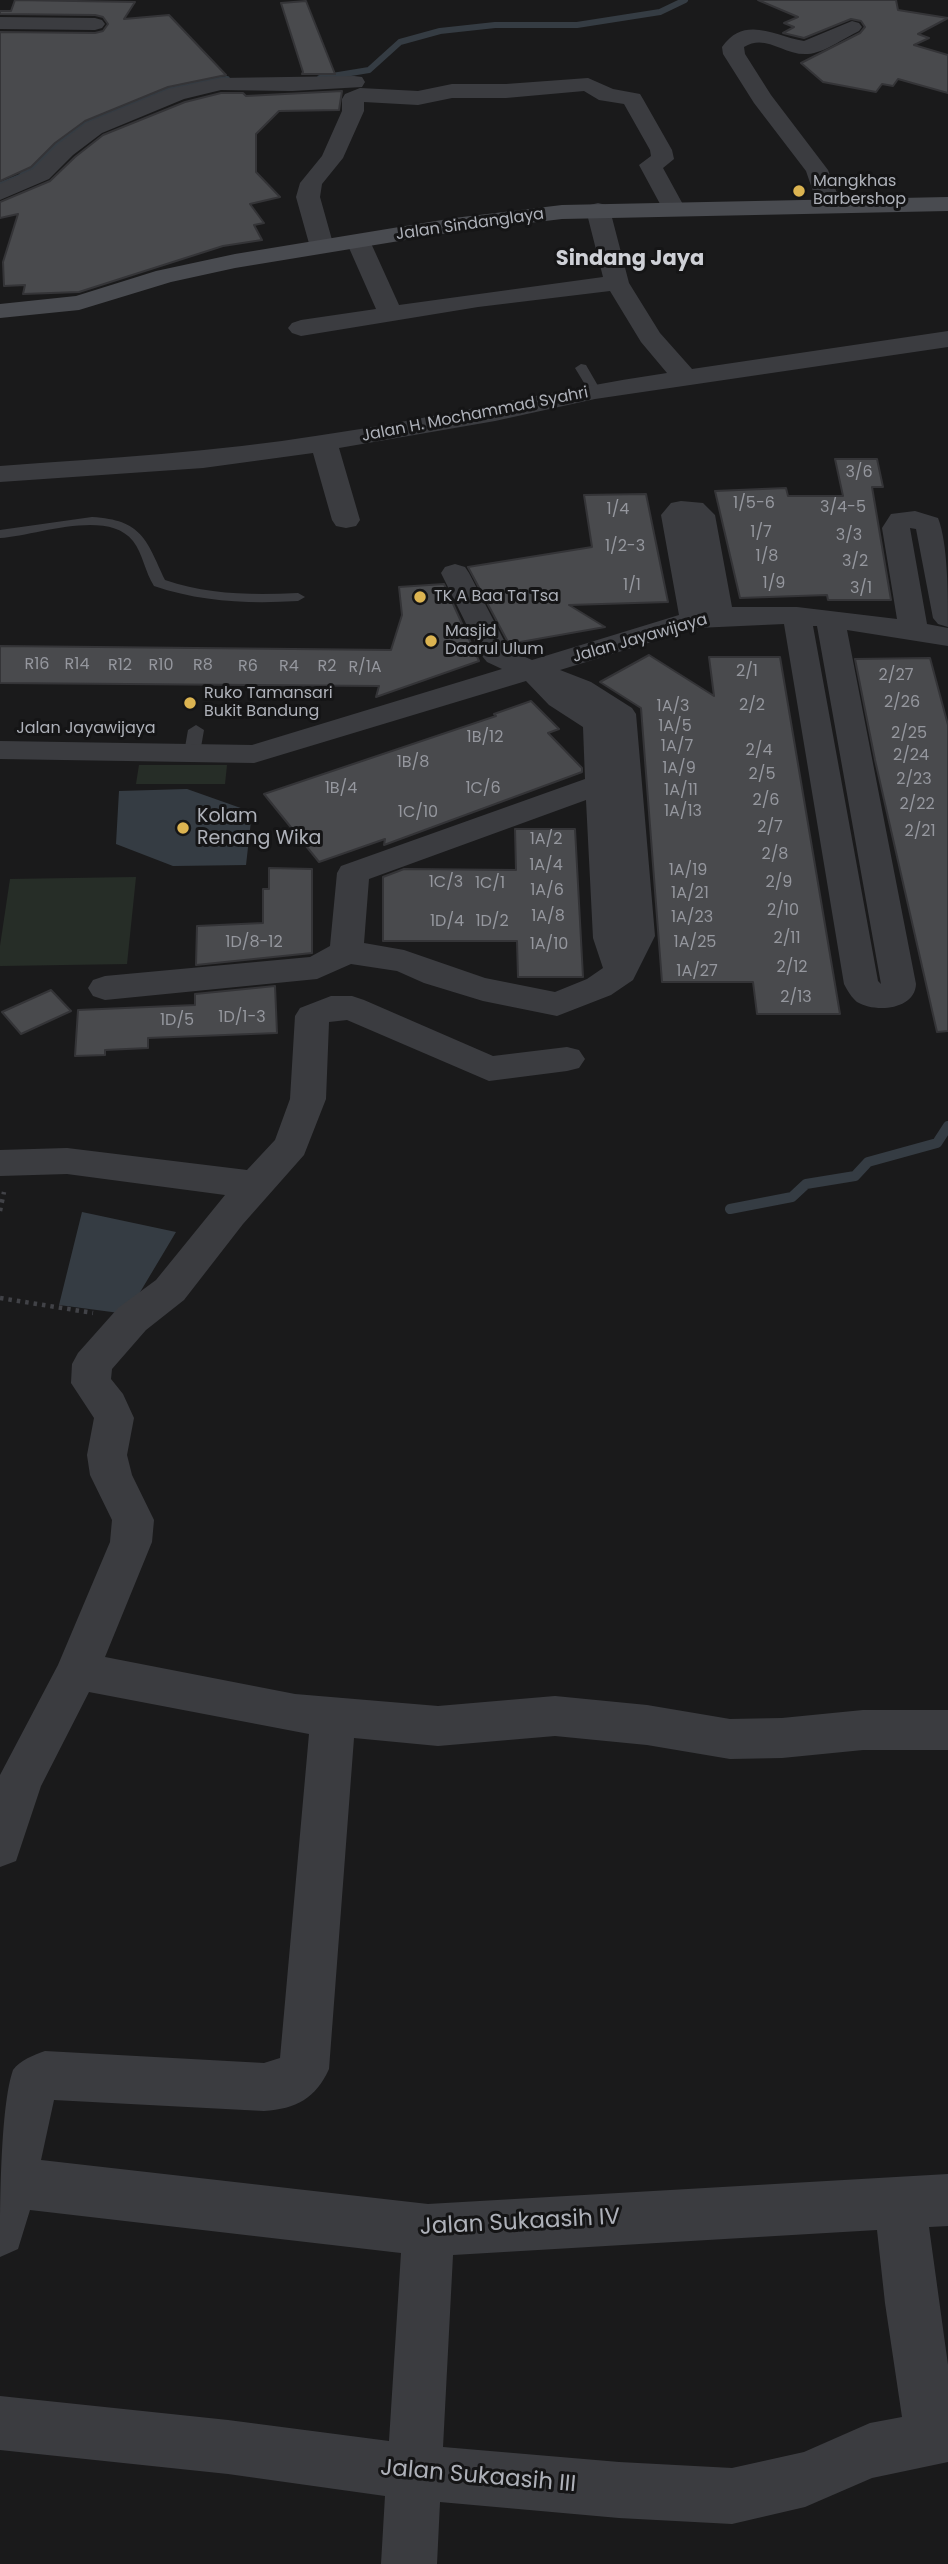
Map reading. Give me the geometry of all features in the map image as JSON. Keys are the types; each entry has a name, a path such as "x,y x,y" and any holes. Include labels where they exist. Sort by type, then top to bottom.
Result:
{"street":[{"path":"0,23 95,24"},
{"path":"830,206 817,170 761,98 734,54 733,47 737,41 762,35 775,36 805,48 852,27"},
{"path":"0,193 41,174 65,150 94,128 177,94 221,84 354,82"},
{"path":"322,247 308,197 311,183 332,158 353,111 353,99 360,95 418,98 452,91 506,91 589,84 607,95 632,99 660,150 663,159 650,165 674,210"},
{"name":"Jalan Sindanglaya","path":"0,311 60,307 165,276 454,225 598,210 948,204"},
{"path":"598,210 617,283 650,337 686,378"},
{"path":"358,242 390,313"},
{"path":"301,328 390,313 617,283"},
{"name":"Jalan H. Mochammad Syahri","path":"0,474 191,461 324,443 495,413 595,391 948,339"},
{"path":"324,443 346,520"},
{"path":"913,631 896,528 901,520 915,519 928,524 930,528 948,618"},
{"path":"105,988 317,968 346,952 404,961 436,975 482,989 557,1004 599,987 621,972 638,936 613,779 598,723 560,699 533,671 497,656 454,573"},
{"name":"Jalan Jayawijaya","path":"0,729 194,741 254,754 707,618 754,613 797,616 948,637"},
{"path":"797,616 861,984 870,994 887,997 899,989 899,984 830,619"},
{"name":"Jalan Jayawijaya","path":"0,750 194,741 340,729"},
{"path":"346,952 353,873 613,779"},
{"path":"827,790 861,790"},
{"path":"0,1846 19,1783 77,1671 131,1542 133,1520 111,1475 107,1455 114,1418 109,1405 91,1383 92,1364 132,1319 170,1290 291,1146 308,1099 312,1016 317,1012 340,1007 363,1012 489,1069 567,1059"},
{"path":"0,1163 67,1161 256,1185"},
{"path":"77,1671 295,1713 438,1726 555,1716 648,1725 730,1739 782,1738 863,1730 948,1730"},
{"path":"0,2231 32,2085 45,2075 272,2086 294,2081 304,2069 333,1717"},
{"name":"Jalan Sukaasih IV","path":"10,2181 80,2192 428,2231 924,2201"},
{"path":"924,2201 911,2303 941,2437"},
{"path":"409,2564 428,2231"},
{"name":"Jalan Sukaasih III","path":"0,2423 228,2447 413,2472 619,2490 732,2496 805,2479 870,2451 941,2437"}],"lane":[{"path":"581,368 595,391"},
{"path":"0,534 80,522 121,524 137,537 159,583 180,592 268,599 298,597"}],"path":[{"path":"0,1298 132,1319"}],"shaded area":[{"path":"139,765 227,765 225,784 136,784"},
{"name":"Kolam Renang Wika","path":"187,789 252,812 246,865 173,866 116,844 119,791"},
{"path":"136,877 127,964 0,966 0,946 10,879"},
{"path":"82,1212 176,1232 127,1314 59,1305"}],"building":[{"path":"15,0 135,2 124,19 169,15 226,75 168,87 85,121 55,143 31,167 0,181 0,32 95,33 103,31 108,24 103,17 95,15 0,14 0,11 11,11"},
{"path":"758,0 896,0 898,10 948,18 918,34 929,38 914,45 948,55 948,93 898,79 893,86 882,84 876,92 823,82 801,63 860,33 865,27 861,21 851,19 804,38 783,33 794,27 784,23 798,17"},
{"path":"306,1 335,74 302,74 281,3"},
{"path":"342,91 339,110 279,111 256,134 256,172 280,197 250,204 264,223 254,225 262,240 223,246 79,292 23,294 25,285 4,286 3,262 18,214 0,218 0,202 50,181 103,135 185,102 221,93 243,93 246,96"},
{"path":"835,459 877,459 883,487 872,487 891,600 828,600 827,595 740,598 715,491 786,488 788,496 843,496"},
{"path":"646,494 668,602 569,605 605,627 509,644 468,567 592,547 584,495"},
{"path":"444,584 479,661 376,697 379,686 0,683 0,646 391,650 402,615 399,587"},
{"path":"649,655 714,696 709,657 780,657 840,1014 757,1014 753,982 662,982 641,708 600,682"},
{"path":"930,658 948,725 948,1031 937,1032 875,760 855,659"},
{"path":"531,701 559,729 548,733 582,768 582,772 384,845 385,839 319,862 264,794 496,716 494,714"},
{"path":"515,829 575,829 583,977 518,977 517,941 383,941 383,877 404,869 516,870"},
{"path":"269,868 312,869 312,953 196,965 197,926 263,923 263,889 269,889"},
{"path":"275,986 277,1033 148,1038 148,1048 105,1050 105,1055 75,1056 78,1010 195,1005 195,994"},
{"path":"51,990 71,1011 21,1034 2,1012"}],"waterway":[{"path":"320,78 369,70 400,42 440,31 495,25 577,25 660,12 685,0"},
{"path":"0,185 20,177 80,125 186,83 227,79"},
{"path":"730,1209 792,1197 806,1184 855,1176 868,1162 937,1143 948,1126"}],"place":[{"name":"Mangkhas Barbershop","path":"799,191"},
{"name":"TK A Baa Ta Tsa","path":"420,597"},
{"name":"Masjid Daarul Ulum","path":"431,641"},
{"name":"Ruko Tamansari Bukit Bandung","path":"190,703"},
{"name":"Kolam Renang Wika","path":"183,828"}],"district":[{"name":"Sindang Jaya","path":"630,260"}]}
